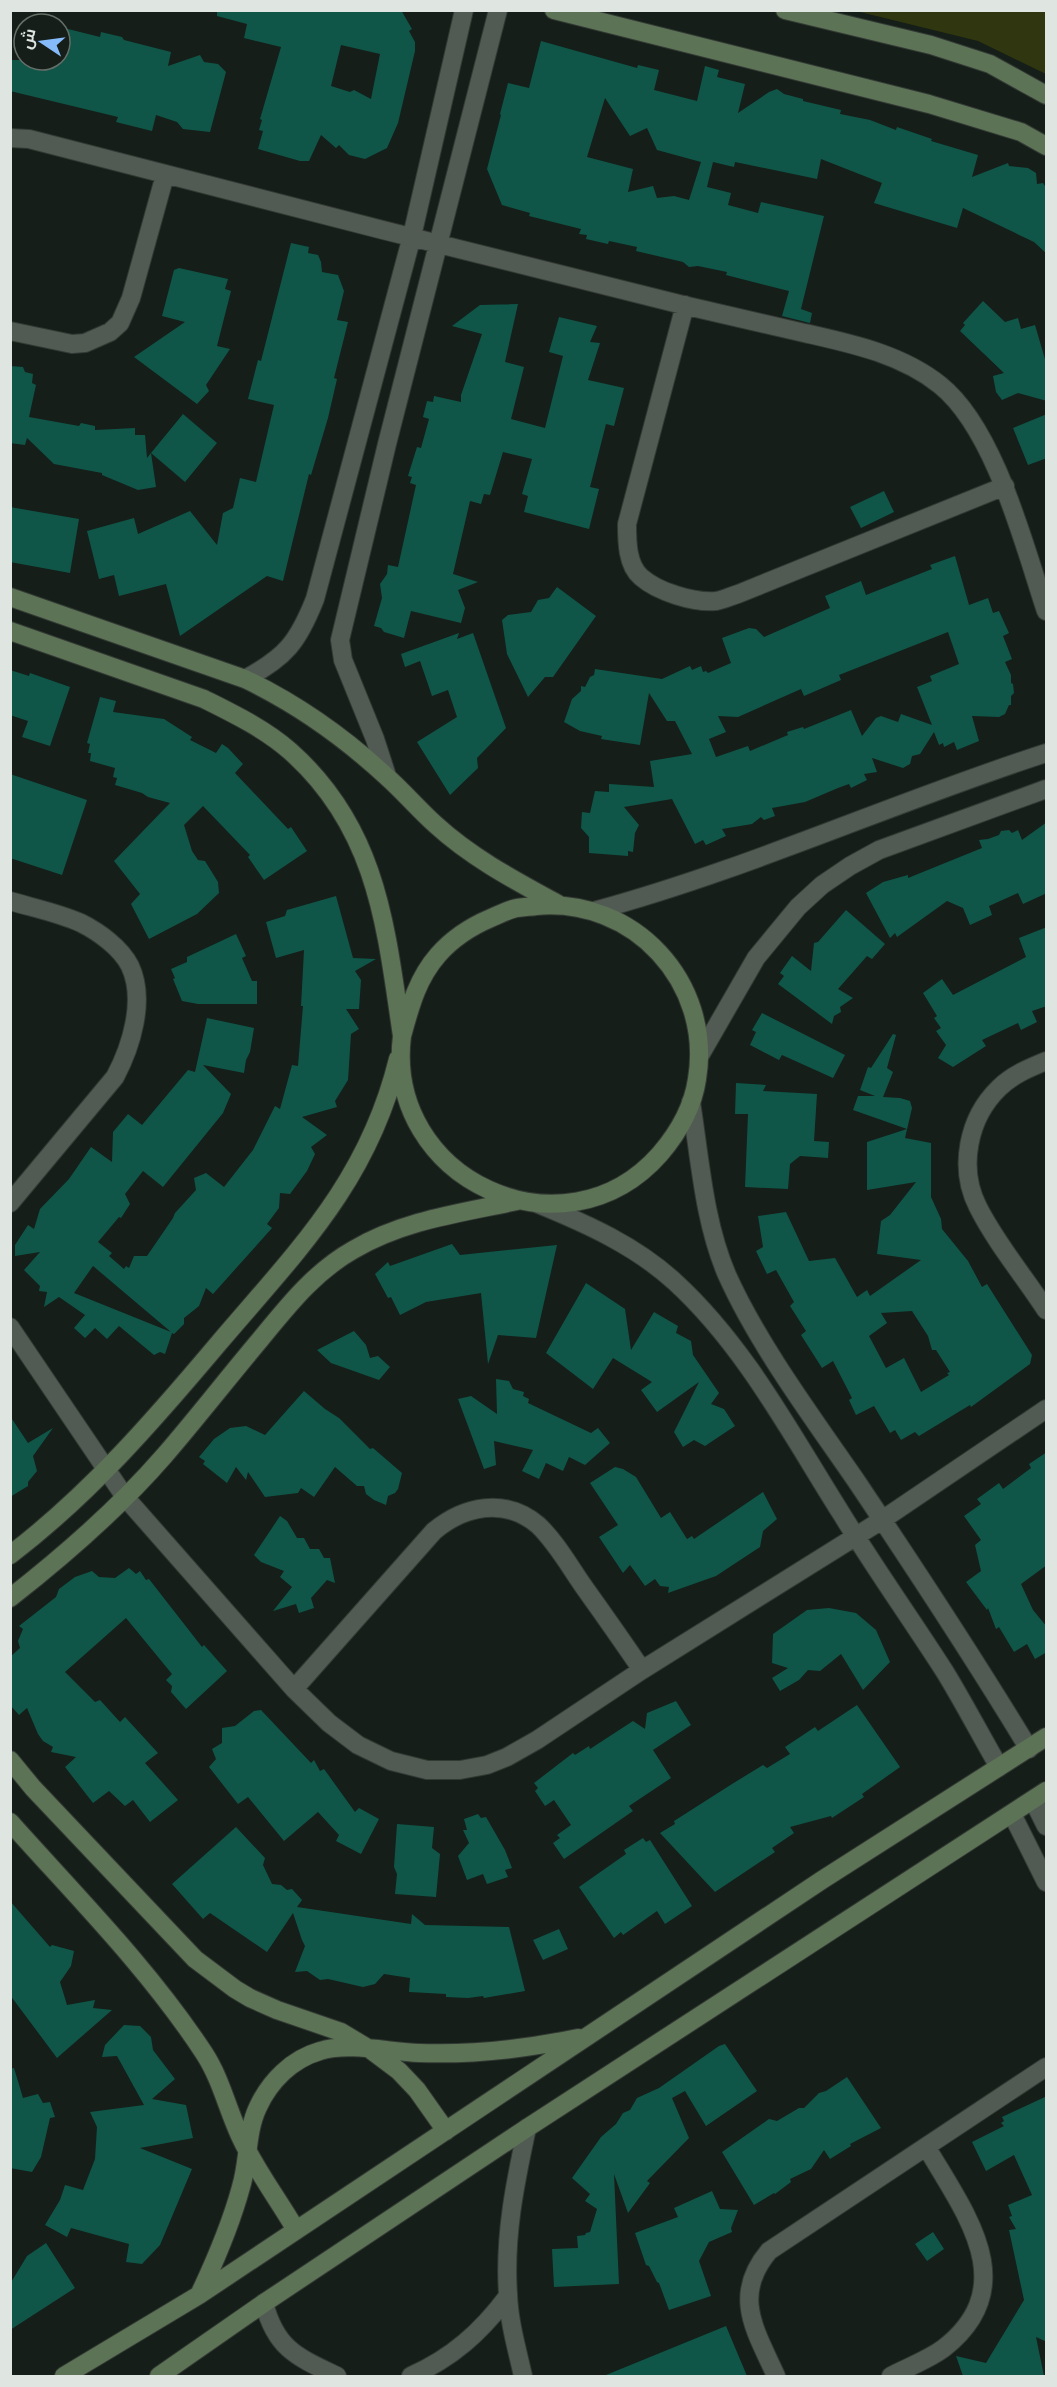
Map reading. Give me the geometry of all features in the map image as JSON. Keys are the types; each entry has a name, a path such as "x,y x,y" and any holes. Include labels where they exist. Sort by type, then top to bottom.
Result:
{"street":[{"path":"245,679 270,666 287,650 303,630 315,599 412,236 464,10"},
{"path":"387,776 375,739 343,660 340,640 387,444 498,10"},
{"path":"554,10 929,104 1021,132 1047,146"},
{"path":"785,10 931,45 990,64 1047,95"},
{"path":"10,138 29,139 685,305 831,339 877,352 907,365 939,385 958,403 973,426 1005,486 1047,611"},
{"path":"10,331 72,344 85,343 110,332 120,323 131,298 165,175"},
{"path":"685,305 627,524 630,556 640,576 670,593 692,600 717,601 1005,486"},
{"path":"359,438 387,444"},
{"path":"10,597 245,679 294,705 354,748 387,776 437,826 475,855 517,882 558,904 594,911 637,933 659,951 682,982 696,1019 699,1057 697,1080 692,1102 674,1138 648,1168 615,1190 578,1202 538,1204 517,1201 479,1187 446,1163 421,1131 405,1093 387,935 376,888 364,856 332,797 290,751 246,721 204,699 10,631"},
{"path":"594,911 735,867 989,772 1047,753"},
{"path":"699,1057 756,958 798,907 822,885 879,850 1047,789"},
{"path":"10,901 80,923 108,941 130,966 135,988 136,1011 133,1035 126,1057 115,1077 10,1203"},
{"path":"10,1556 63,1512 164,1408 334,1204 375,1130 385,1103 414,993 438,955 472,926 513,909 558,904"},
{"path":"1047,1061 1016,1074 985,1104 975,1122 969,1143 967,1164 970,1185 977,1205 1047,1310"},
{"path":"692,1102 713,1233 727,1274 794,1390 973,1658 1029,1749"},
{"path":"10,1598 97,1525 125,1497 163,1457 293,1299 321,1273 352,1250 386,1233 422,1220 517,1201"},
{"path":"538,1204 610,1236 643,1256 674,1280 726,1337 773,1405 855,1537 946,1674 999,1767"},
{"path":"10,1327 125,1497 294,1689 329,1723 358,1745 391,1761 428,1770 460,1770 487,1765 537,1740 642,1670 882,1520 1047,1409"},
{"path":"294,1689 434,1531 449,1519 466,1511 485,1507 504,1508 522,1515 538,1526 562,1555 642,1670"},
{"path":"64,2376 199,2295 822,1880 1047,1737"},
{"path":"10,1760 33,1788 167,1931 214,1974 235,1989 265,2005 326,2026 371,2050 399,2070 417,2090 446,2131"},
{"path":"159,2376 264,2303 527,2128 1040,1796 1047,1826"},
{"path":"1012,1814 1047,1882"},
{"path":"10,1822 138,1966 182,2022 205,2055 222,2086 248,2151 296,2230"},
{"path":"199,2295 218,2254 242,2186 252,2122 264,2095 282,2073 297,2060 321,2050 346,2047 465,2054 506,2050 588,2036"},
{"path":"776,2376 749,2314 748,2297 751,2280 758,2265 768,2252 1047,2067"},
{"path":"523,2376 514,2338 508,2296 507,2254 510,2214 527,2128"},
{"path":"891,2376 941,2350 956,2338 968,2323 977,2306 982,2288 982,2259 975,2231 927,2148"},
{"path":"411,2376 431,2368 461,2348 486,2324 508,2296"},
{"path":"264,2303 269,2323 279,2341 294,2355 337,2376"}],"green space":[{"path":"856,11 1046,11 1046,74 978,41"}],"building":[{"path":"217,10 401,10 412,29 409,31 415,42 415,51 398,123 387,148 365,159 349,155 339,145 336,148 321,135 309,161 300,161 258,149 263,131 259,130 262,120 260,119 281,47 244,38 247,24 217,16","holes":["341,45 380,54 371,99 354,90 350,92 331,86"]},
{"path":"72,30 100,37 101,32 171,52 168,66 200,55 204,62 218,64 226,72 210,132 183,129 177,122 156,115 152,131 116,122 118,117 10,91 10,60 12,60 12,72 72,72"},
{"path":"541,41 637,68 638,65 659,70 654,90 697,101 705,66 719,70 717,77 745,84 738,113 777,89 784,94 803,99 803,101 841,110 840,114 870,120 896,130 897,127 932,139 931,141 978,155 972,177 1008,163 1009,166 1028,168 1036,173 1037,184 1043,183 1047,189 1047,254 1034,242 963,208 957,228 874,203 882,183 821,159 817,179 735,162 734,167 713,162 707,187 731,193 728,205 758,213 761,202 824,216 801,309 812,313 810,323 782,316 789,291 726,275 727,272 698,266 689,267 683,262 636,251 637,247 586,239 587,235 579,234 581,229 529,216 530,213 502,205 487,169 508,83 529,88","holes":["605,98 630,136 647,128 657,150 701,162 689,200 674,196 657,198 653,186 628,192 633,169 587,157"]},
{"path":"291,243 309,247 308,253 318,255 322,272 338,275 344,291 337,320 348,322 334,378 337,379 328,418 311,475 309,474 283,581 267,576 180,636 166,584 119,596 114,575 99,579 87,531 134,518 138,534 190,511 217,545 223,513 233,508 240,478 256,482 274,405 248,399 258,360 261,361"},
{"path":"179,268 228,279 225,289 231,291 217,346 230,349 206,385 209,391 197,404 134,357 185,322 162,316 174,270"},
{"path":"983,301 1005,322 1018,318 1021,329 1035,325 1047,366 1047,401 1018,393 1002,400 996,392 993,376 1004,373 960,331 965,325 963,323"},
{"path":"518,304 505,362 524,367 511,419 545,428 563,356 549,352 559,317 597,326 590,342 600,343 588,380 624,388 614,426 606,424 590,487 599,489 589,529 524,512 528,496 522,494 532,459 503,452 490,495 484,494 481,504 470,501 453,574 478,582 458,590 465,608 461,623 411,611 404,638 384,632 381,628 374,626 382,598 380,584 387,574 388,565 398,567 416,485 410,483 412,477 408,476 417,447 421,448 429,419 423,417 427,401 433,402 434,396 461,402 461,395 482,334 452,326 480,305"},
{"path":"10,366 23,367 25,372 33,374 32,383 36,385 29,417 79,426 81,423 95,426 95,430 135,428 135,435 145,435 147,458 151,453 156,487 138,490 102,475 102,473 54,464 27,438 25,445 10,443"},
{"path":"183,414 217,443 185,482 151,453"},
{"path":"1047,414 1047,458 1028,465 1013,428"},
{"path":"884,491 894,512 861,528 850,507"},
{"path":"10,507 79,519 70,573 10,562"},
{"path":"955,556 969,605 988,598 993,613 999,611 1009,633 1003,636 1012,659 1005,662 1013,684 1014,693 1011,696 1011,705 1005,714 999,717 972,716 979,741 957,750 954,742 944,747 943,743 939,745 934,732 920,754 912,756 910,764 903,768 872,758 877,772 864,774 867,780 851,788 849,784 805,802 772,808 775,816 764,820 761,817 752,824 722,829 726,836 706,845 703,840 695,844 672,799 624,807 639,825 635,833 633,852 628,851 628,856 589,853 589,837 581,828 582,812 590,813 595,791 609,792 609,784 654,787 650,761 692,754 675,721 667,721 649,693 640,745 601,739 602,736 580,731 564,722 572,699 581,691 581,686 585,687 590,677 594,675 595,669 662,679 690,666 692,670 701,666 703,672 708,673 731,663 722,638 749,628 756,629 764,637 830,608 825,596 861,581 866,595 932,569 930,565","holes":["948,632 959,664 930,676 932,681 917,687 932,725 901,714 898,722 881,716 876,718 862,736 851,710 804,729 803,727 787,732 788,735 750,751 748,746 716,757 709,739 726,732 718,716 738,717 801,689 804,696 841,680 839,675"]},
{"path":"557,587 596,616 553,677 545,677 528,697 507,654 502,620 508,615 531,612 538,600 549,598"},
{"path":"459,633 457,639 473,633 506,728 477,758 478,768 450,795 417,742 457,717 448,690 432,696 420,661 405,667 401,654"},
{"path":"10,670 29,676 30,673 70,687 50,746 22,737 28,721 10,715"},
{"path":"100,697 116,701 113,712 164,719 192,737 190,740 216,753 222,744 228,748 243,764 235,773 288,829 291,827 307,851 264,880 248,857 250,855 203,806 184,825 192,851 198,860 205,861 218,882 219,893 197,914 149,939 131,904 140,894 114,861 170,803 115,785 117,778 113,777 115,768 90,761 91,753 88,753 90,744 87,743"},
{"path":"10,774 87,800 62,875 10,858"},
{"path":"1047,822 1047,893 1023,904 1018,893 989,906 992,915 970,925 963,908 947,901 897,937 895,933 890,938 866,893 883,882 908,875 908,878 982,848 979,840 999,835 1001,831 1009,830 1012,833 1018,830 1022,840"},
{"path":"336,896 353,958 376,959 355,971 361,980 359,1009 346,1009 359,1029 351,1034 348,1080 335,1101 337,1107 302,1117 327,1135 311,1147 315,1154 307,1171 290,1194 280,1193 279,1208 267,1224 272,1228 213,1294 206,1288 199,1306 184,1318 184,1324 174,1334 172,1333 165,1354 160,1352 154,1355 119,1326 107,1339 95,1328 85,1338 74,1328 85,1315 59,1297 44,1307 47,1292 39,1291 40,1286 24,1270 40,1252 15,1256 15,1245 28,1225 34,1229 40,1209 69,1179 91,1147 112,1162 113,1132 128,1114 142,1125 188,1070 195,1072 207,1018 254,1028 244,1073 203,1065 231,1094 223,1113 163,1187 143,1171 125,1194 130,1204 121,1218 119,1217 98,1242 112,1253 109,1256 124,1269 126,1266 129,1268 134,1256 147,1256 175,1213 196,1190 194,1178 206,1173 224,1187 253,1150 275,1106 280,1109 292,1065 298,1066 303,1006 301,1006 304,950 276,958 266,922 285,916 287,910","holes":["93,1266 171,1332 74,1293"]},
{"path":"846,910 885,944 872,959 867,956 838,989 853,998 840,1007 841,1012 834,1016 832,1024 778,984 784,976 780,973 792,956 811,971 814,943 818,942"},
{"path":"1047,927 1047,1006 1032,1011 1037,1022 1021,1030 1018,1023 982,1040 986,1046 953,1067 938,1058 946,1045 936,1031 941,1028 934,1018 937,1016 923,993 942,979 953,995 1026,957 1019,938"},
{"path":"236,934 246,956 242,958 252,981 257,981 257,1004 198,1004 182,1001 171,969 187,962 187,957"},
{"path":"762,1013 845,1055 833,1078 782,1055 779,1060 750,1045 756,1032 752,1030"},
{"path":"893,1034 896,1035 887,1068 893,1072 883,1097 910,1101 912,1108 905,1138 931,1143 931,1197 941,1219 942,1229 968,1261 982,1287 987,1284 1032,1355 1030,1364 971,1407 970,1405 919,1436 915,1432 901,1440 895,1430 890,1433 874,1406 856,1415 849,1400 852,1398 833,1361 822,1368 801,1335 806,1331 790,1306 794,1302 776,1270 767,1274 756,1251 763,1247 758,1216 786,1212 809,1261 835,1258 857,1297 867,1290 870,1296 921,1260 877,1254 881,1221 890,1215 916,1182 867,1190 867,1142 907,1129 853,1110 858,1096 875,1096 860,1090 868,1067 871,1068","holes":["912,1311 928,1336 932,1350 936,1350 950,1372 947,1373 949,1375 921,1392 904,1358 886,1368 869,1336 887,1323 881,1313"]},
{"path":"736,1083 766,1085 763,1091 817,1094 814,1141 829,1142 828,1158 800,1156 790,1164 788,1189 745,1187 748,1114 735,1114"},
{"path":"452,1244 460,1255 557,1245 536,1338 498,1335 488,1364 481,1293 426,1302 400,1315 375,1274 388,1262 390,1266"},
{"path":"586,1283 625,1309 631,1350 654,1312 678,1326 676,1333 691,1341 693,1355 719,1393 711,1404 724,1409 735,1426 705,1446 694,1440 683,1447 674,1432 699,1382 657,1412 641,1390 652,1382 613,1358 593,1389 546,1353"},
{"path":"354,1331 366,1345 370,1358 378,1356 390,1367 379,1380 331,1363 317,1350"},
{"path":"496,1379 509,1381 513,1389 524,1392 523,1396 529,1399 528,1403 591,1433 598,1428 610,1443 585,1465 569,1457 563,1471 546,1463 539,1479 522,1471 533,1450 494,1441 496,1465 484,1469 458,1399 471,1396 497,1414"},
{"path":"304,1391 339,1418 370,1449 373,1448 402,1473 398,1489 388,1496 386,1505 374,1500 366,1494 364,1486 357,1486 335,1467 314,1497 301,1488 298,1493 265,1497 248,1472 246,1480 236,1467 227,1483 203,1464 205,1461 199,1457 214,1439 230,1428 246,1426 265,1435"},
{"path":"10,1416 28,1443 53,1428 33,1456 37,1471 28,1482 28,1486 10,1497"},
{"path":"1047,1452 1047,1565 1021,1584 1033,1610 1047,1627 1047,1652 1035,1659 1027,1644 1014,1652 999,1627 996,1629 988,1608 987,1610 966,1582 981,1571 975,1545 981,1540 964,1516 981,1504 977,1499 999,1483 1003,1489 1031,1468 1029,1464"},
{"path":"615,1467 636,1477 661,1518 670,1512 687,1539 692,1536 694,1539 763,1492 777,1519 763,1531 760,1547 716,1576 668,1593 669,1587 660,1586 655,1579 645,1586 630,1565 623,1573 599,1537 618,1525 590,1483"},
{"path":"280,1516 287,1521 297,1538 304,1538 310,1549 319,1549 324,1558 330,1558 335,1583 327,1580 311,1598 314,1608 299,1613 296,1604 273,1611 292,1587 280,1577 284,1571 261,1562 254,1555"},
{"path":"129,1568 136,1574 140,1571 146,1580 149,1579 202,1647 204,1645 227,1671 186,1709 171,1692 172,1686 166,1680 172,1674 126,1618 65,1672 95,1702 100,1700 120,1722 125,1717 158,1753 145,1763 178,1800 150,1822 133,1800 125,1806 109,1791 93,1803 65,1767 76,1757 51,1752 53,1747 43,1741 38,1734 27,1708 19,1715 10,1705 10,1657 20,1648 18,1641 23,1629 19,1626 56,1597 59,1589 75,1577 92,1571 99,1577 115,1578"},
{"path":"829,1608 856,1613 876,1630 890,1662 863,1690 841,1654 820,1671 808,1670 799,1680 780,1691 772,1678 788,1668 772,1663 773,1634 807,1610"},
{"path":"676,1701 691,1725 653,1750 671,1778 629,1806 633,1811 564,1859 553,1843 560,1838 557,1835 571,1825 554,1800 545,1806 535,1791 538,1788 534,1783 573,1753 575,1755 589,1746 590,1749 633,1721 645,1729 647,1713"},
{"path":"857,1705 900,1767 862,1794 864,1797 832,1818 831,1816 790,1827 794,1833 772,1848 775,1852 715,1892 660,1833 675,1824 674,1821 763,1765 767,1768 790,1754 785,1747 815,1727 818,1731"},
{"path":"261,1710 311,1763 314,1760 320,1771 324,1769 355,1812 359,1808 379,1819 361,1854 336,1841 339,1835 318,1812 284,1841 248,1797 238,1804 209,1767 216,1759 212,1749 222,1743 222,1728 235,1726 254,1711"},
{"path":"478,1814 481,1818 486,1817 505,1850 512,1868 505,1870 508,1877 487,1884 483,1874 467,1880 458,1856 469,1843 463,1830 467,1830 464,1819"},
{"path":"397,1824 434,1827 432,1848 440,1854 436,1897 395,1894"},
{"path":"236,1827 265,1858 263,1865 272,1884 281,1885 287,1890 292,1889 302,1900 297,1907 411,1924 412,1914 425,1925 509,1927 525,1991 484,1998 483,1996 446,1997 446,1994 409,1992 410,1978 384,1974 375,1984 363,1987 328,1979 320,1980 307,1971 295,1972 305,1946 293,1913 267,1952 210,1913 203,1919 172,1884"},
{"path":"643,1838 646,1842 650,1840 692,1906 665,1924 657,1911 623,1935 621,1932 614,1938 579,1887 626,1854 624,1850"},
{"path":"10,1901 50,1947 52,1945 74,1951 71,1966 60,1982 67,2005 95,2000 93,2008 112,2010 57,2058 10,1995"},
{"path":"559,1929 568,1949 543,1960 533,1940"},
{"path":"124,2025 140,2026 151,2037 153,2050 175,2079 152,2099 186,2105 193,2138 140,2148 192,2169 160,2245 142,2264 126,2262 129,2244 71,2228 67,2237 45,2225 60,2200 65,2185 83,2190 95,2159 97,2127 90,2112 144,2105 117,2056 102,2057 105,2045"},
{"path":"725,2044 757,2091 706,2126 685,2091 672,2098 689,2138 647,2181 650,2183 628,2213 614,2174 619,2284 554,2287 552,2249 578,2248 577,2236 590,2232 597,2209 585,2201 590,2194 572,2178 601,2137 616,2124 623,2113 630,2110 637,2098 659,2088"},
{"path":"14,2068 23,2098 38,2094 43,2103 50,2102 55,2117 50,2118 41,2157 32,2172 10,2168 10,2069"},
{"path":"847,2077 881,2128 850,2144 851,2146 830,2159 824,2150 811,2169 790,2179 791,2182 775,2194 754,2205 722,2152 769,2119 777,2121 799,2108 804,2108 819,2093"},
{"path":"1047,2096 1047,2342 1036,2337 1044,2376 963,2376 956,2356 986,2363 1024,2300 1009,2230 1016,2229 1009,2217 1012,2216 1008,2205 1032,2195 1014,2155 986,2171 972,2142 1004,2126 1001,2123 1004,2121 1002,2117"},
{"path":"712,2191 720,2209 738,2210 731,2228 732,2232 709,2242 699,2261 711,2296 669,2310 659,2283 649,2266 646,2265 635,2233 678,2217 674,2208"},
{"path":"933,2232 944,2249 927,2261 915,2244"},
{"path":"46,2243 75,2288 10,2330 10,2284 27,2256"},
{"path":"726,2326 747,2376 606,2376 606,2375"}]}
